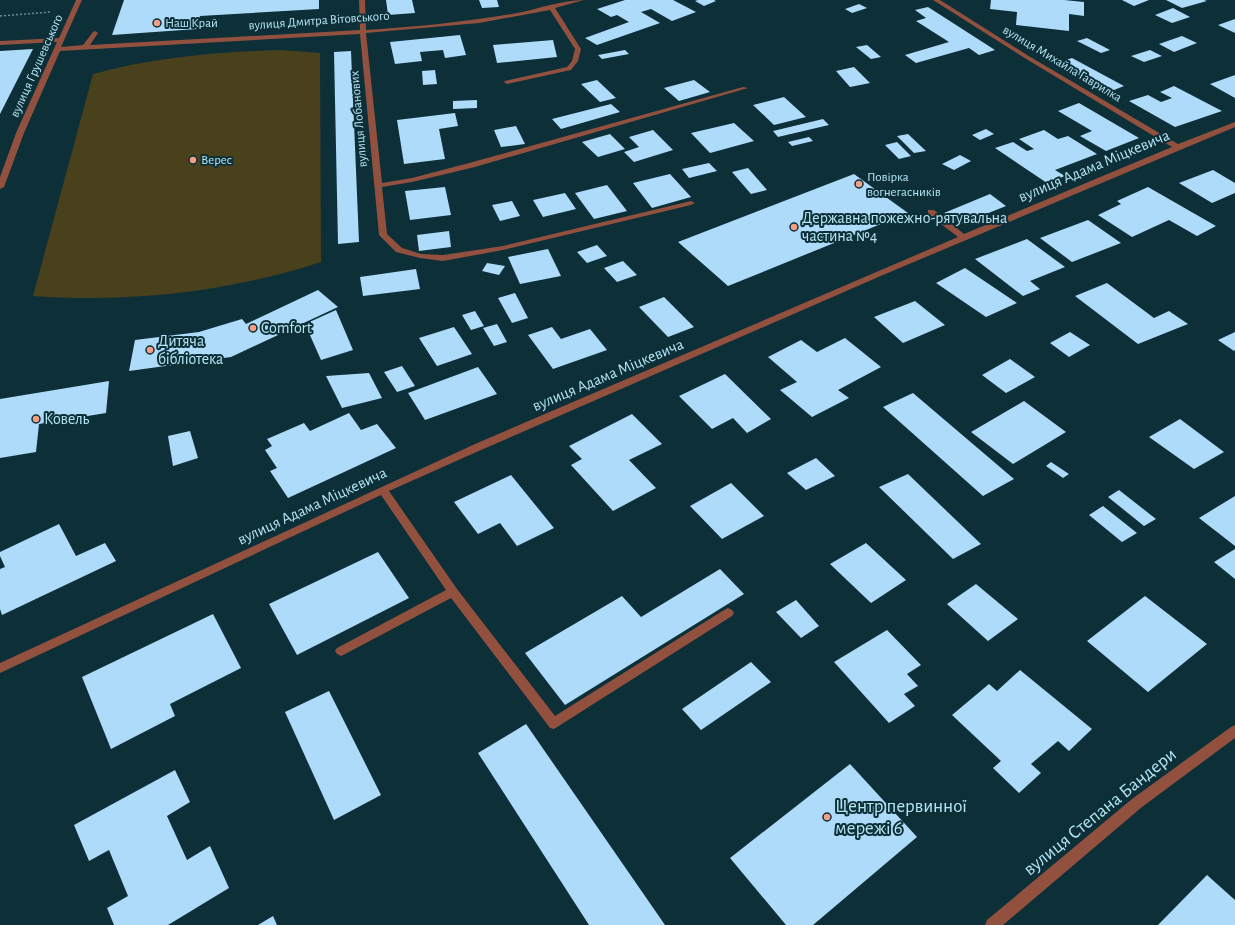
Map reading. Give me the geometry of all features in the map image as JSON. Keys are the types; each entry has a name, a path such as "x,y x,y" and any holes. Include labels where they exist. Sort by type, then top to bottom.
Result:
{"street":[{"name":"вулиця Грушевського","path":"0,186 20,133 79,0"},
{"name":"вулиця Лобанових","path":"362,0 363,32 383,235 399,250 420,256 444,258 503,248 691,202"},
{"name":"вулиця Дмитра Вітовського","path":"57,48 363,32 482,20 552,8 581,0"},
{"name":"вулиця Михайла Гаврилка","path":"936,0 1025,56 1178,146"},
{"path":"507,82 569,68 575,61 578,49 552,8"},
{"path":"85,47 95,33"},
{"path":"0,43 61,40"},
{"path":"377,186 412,180 745,88"},
{"name":"вулиця Адама Міцкевича","path":"0,668 383,490 1178,146 1235,124"},
{"path":"931,212 964,238"},
{"path":"383,490 453,592 554,724 728,613"},
{"path":"341,651 453,592"},
{"name":"вулиця Степана Бандери","path":"992,925 1137,802 1235,731"}],"path":[{"path":"0,16 74,10"}],"shaded area":[{"path":"281,50 320,53 321,262 251,281 179,293 106,298 33,296 93,74 162,59 233,52"}],"building":[{"name":"Наш Край","path":"124,0 319,0 319,9 200,16 197,29 112,35"},
{"path":"386,0 412,0 415,13 388,15"},
{"path":"479,0 497,0 499,7 482,8"},
{"path":"625,0 673,0 696,12 672,21 651,9 641,12 660,23 597,45 585,38 629,22 617,15 611,17 597,9"},
{"path":"991,0 1064,0 1084,2 1084,16 1069,14 1069,31 1016,25 1017,12 990,9"},
{"path":"1122,0 1149,0 1134,6"},
{"path":"1166,0 1204,0 1207,1 1182,8"},
{"path":"695,1 716,1 704,6"},
{"path":"859,4 867,8 852,13 845,9"},
{"path":"928,7 995,50 979,55 969,48 916,63 905,55 949,42 916,21 926,18 915,10"},
{"path":"1173,8 1190,17 1172,23 1155,15"},
{"path":"1235,19 1235,33 1218,25"},
{"path":"460,35 466,55 445,58 443,50 420,52 422,61 395,64 390,42"},
{"path":"1182,36 1197,43 1174,52 1159,44"},
{"path":"1087,38 1110,50 1101,53 1077,41"},
{"path":"553,40 557,57 497,63 493,45"},
{"path":"867,45 881,57 871,59 856,47"},
{"path":"33,49 0,114 0,51"},
{"path":"625,50 629,54 602,59 598,55"},
{"path":"1150,50 1162,56 1144,62 1131,56"},
{"path":"351,51 359,242 338,244 334,52"},
{"path":"1072,58 1124,86 1109,92 1057,63"},
{"path":"854,67 870,83 850,87 836,71"},
{"path":"435,70 437,84 423,85 422,71"},
{"path":"1235,75 1235,98 1210,84"},
{"path":"597,80 616,98 600,102 581,84"},
{"path":"694,80 710,92 679,101 664,88"},
{"path":"1174,86 1222,111 1175,127 1129,101 1148,95 1161,102 1172,98 1160,92"},
{"path":"784,97 806,117 774,125 753,105"},
{"path":"477,100 477,108 453,109 453,101"},
{"path":"1079,103 1139,138 1106,151 1080,136 1092,131 1058,111"},
{"path":"611,104 620,112 561,129 552,119"},
{"path":"455,113 458,126 439,129 445,159 404,164 397,120"},
{"path":"823,119 829,125 778,137 773,131"},
{"path":"734,123 754,141 710,153 691,133"},
{"path":"516,126 525,144 501,147 494,130"},
{"path":"986,129 994,134 980,140 972,135"},
{"path":"653,130 673,150 634,162 624,152 639,147 629,137"},
{"path":"1044,130 1058,139 1068,136 1097,154 1055,170 1065,176 1047,183 995,148 1013,142 1027,151 1034,149 1019,139"},
{"path":"610,134 625,149 598,157 582,142"},
{"path":"908,134 926,151 914,153 897,136"},
{"path":"809,137 813,141 792,146 788,142"},
{"path":"897,142 911,156 899,159 885,145"},
{"path":"960,155 971,161 954,170 942,164"},
{"path":"709,163 717,171 689,178 682,169"},
{"path":"748,168 767,190 751,194 732,172"},
{"path":"1213,170 1235,183 1235,193 1212,203 1179,183"},
{"path":"670,174 691,197 652,208 633,183"},
{"name":"Державна пожежно-рятувальна частина №4","path":"854,174 908,213 728,286 678,242"},
{"path":"607,185 627,211 594,219 575,193"},
{"path":"445,187 451,215 410,220 405,191"},
{"path":"1148,187 1216,226 1197,236 1169,220 1132,237 1098,215 1121,204 1117,201"},
{"path":"565,193 576,209 543,217 533,200"},
{"path":"990,194 1006,206 961,224 944,213"},
{"path":"512,201 520,216 500,221 492,205"},
{"path":"1088,220 1121,243 1072,262 1040,238"},
{"path":"449,231 451,247 419,251 417,235"},
{"path":"1027,239 1065,267 1030,281 1040,289 1023,296 975,259"},
{"path":"597,245 607,256 587,263 577,252"},
{"path":"548,249 561,276 520,284 508,257"},
{"path":"623,261 637,275 617,282 604,268"},
{"path":"487,263 505,266 499,275 482,271"},
{"path":"965,268 1017,303 986,317 936,283"},
{"path":"416,269 420,289 363,296 360,277"},
{"path":"1107,283 1154,318 1169,311 1188,324 1138,344 1075,296"},
{"name":"Comfort","path":"318,290 338,307 231,357 129,371 135,340 199,332 242,319 246,324"},
{"path":"515,293 528,318 512,323 498,298"},
{"path":"664,297 694,327 668,337 639,307"},
{"path":"915,301 945,325 903,343 874,317"},
{"path":"336,310 353,350 321,360 305,324"},
{"path":"475,311 484,326 471,330 462,315"},
{"path":"497,324 507,342 494,346 483,328"},
{"path":"454,327 472,354 437,366 419,338"},
{"path":"552,327 561,339 590,329 607,350 553,369 528,335"},
{"path":"1070,332 1090,345 1069,357 1050,343"},
{"path":"1235,332 1235,350 1234,351 1218,340"},
{"path":"845,338 881,367 838,390 849,398 812,417 780,390 797,382 768,357 801,340 817,352"},
{"path":"1010,359 1035,377 1006,393 982,375"},
{"path":"402,366 415,386 397,392 384,372"},
{"path":"478,367 497,394 425,420 408,393"},
{"path":"369,373 382,398 342,408 326,376"},
{"path":"725,374 771,419 747,433 733,418 712,429 679,396"},
{"name":"Ковель","path":"109,381 106,413 39,424 36,452 0,458 0,399"},
{"path":"913,393 1014,479 983,496 883,407"},
{"path":"1024,401 1066,432 1013,464 971,432"},
{"path":"349,413 361,430 377,424 396,448 288,498 270,471 277,468 265,450 272,446 267,439 304,423 310,431"},
{"path":"632,414 662,444 629,460 656,488 613,511 571,465 582,459 569,446"},
{"path":"1180,419 1224,452 1194,469 1149,437"},
{"path":"190,431 198,458 173,466 168,436"},
{"path":"816,458 835,476 806,490 787,473"},
{"path":"1051,462 1069,474 1063,478 1046,466"},
{"path":"908,474 981,544 953,559 879,487"},
{"path":"511,475 554,528 517,546 500,523 478,534 454,502"},
{"path":"731,483 764,516 722,539 690,506"},
{"path":"1119,490 1156,519 1144,526 1108,497"},
{"path":"1235,496 1235,546 1199,518"},
{"path":"1103,506 1137,533 1122,542 1089,515"},
{"path":"59,524 76,556 105,543 116,561 2,615 0,609 0,569 5,567 0,556 0,552"},
{"path":"866,543 906,580 871,603 830,564"},
{"path":"1235,549 1235,579 1214,562"},
{"path":"378,552 409,598 297,655 269,604"},
{"path":"720,569 744,594 565,705 525,653 622,596 641,617"},
{"path":"976,584 1018,619 988,641 947,604"},
{"path":"1145,596 1207,644 1148,692 1087,641"},
{"path":"796,600 819,626 801,638 776,612"},
{"path":"213,614 241,668 170,704 175,716 111,749 82,677"},
{"path":"887,630 921,665 907,674 918,686 904,694 915,706 889,723 834,662"},
{"path":"751,662 771,682 701,730 682,709"},
{"path":"1020,670 1092,729 1069,751 1058,741 1031,764 1041,773 1019,793 993,768 1001,761 952,715 989,684 997,691"},
{"path":"329,691 381,795 334,820 285,712"},
{"path":"526,724 665,925 589,925 478,753"},
{"path":"850,764 917,837 813,925 786,925 730,858"},
{"path":"175,770 190,802 167,816 187,860 210,846 229,888 168,925 114,925 107,908 128,896 109,850 89,861 74,825"},
{"path":"1207,875 1235,900 1235,925 1158,925"},
{"path":"273,916 277,925 258,925"}],"place":[{"name":"Наш Край","path":"157,23"},
{"name":"Верес","path":"193,160"},
{"name":"Повірка вогнегасників","path":"859,184"},
{"name":"Державна пожежно-рятувальна частина №4","path":"794,227"},
{"name":"Comfort","path":"253,328"},
{"name":"Дитяча бібліотека","path":"150,350"},
{"name":"Ковель","path":"36,419"},
{"name":"Центр первинної мережі 6","path":"827,817"}]}
